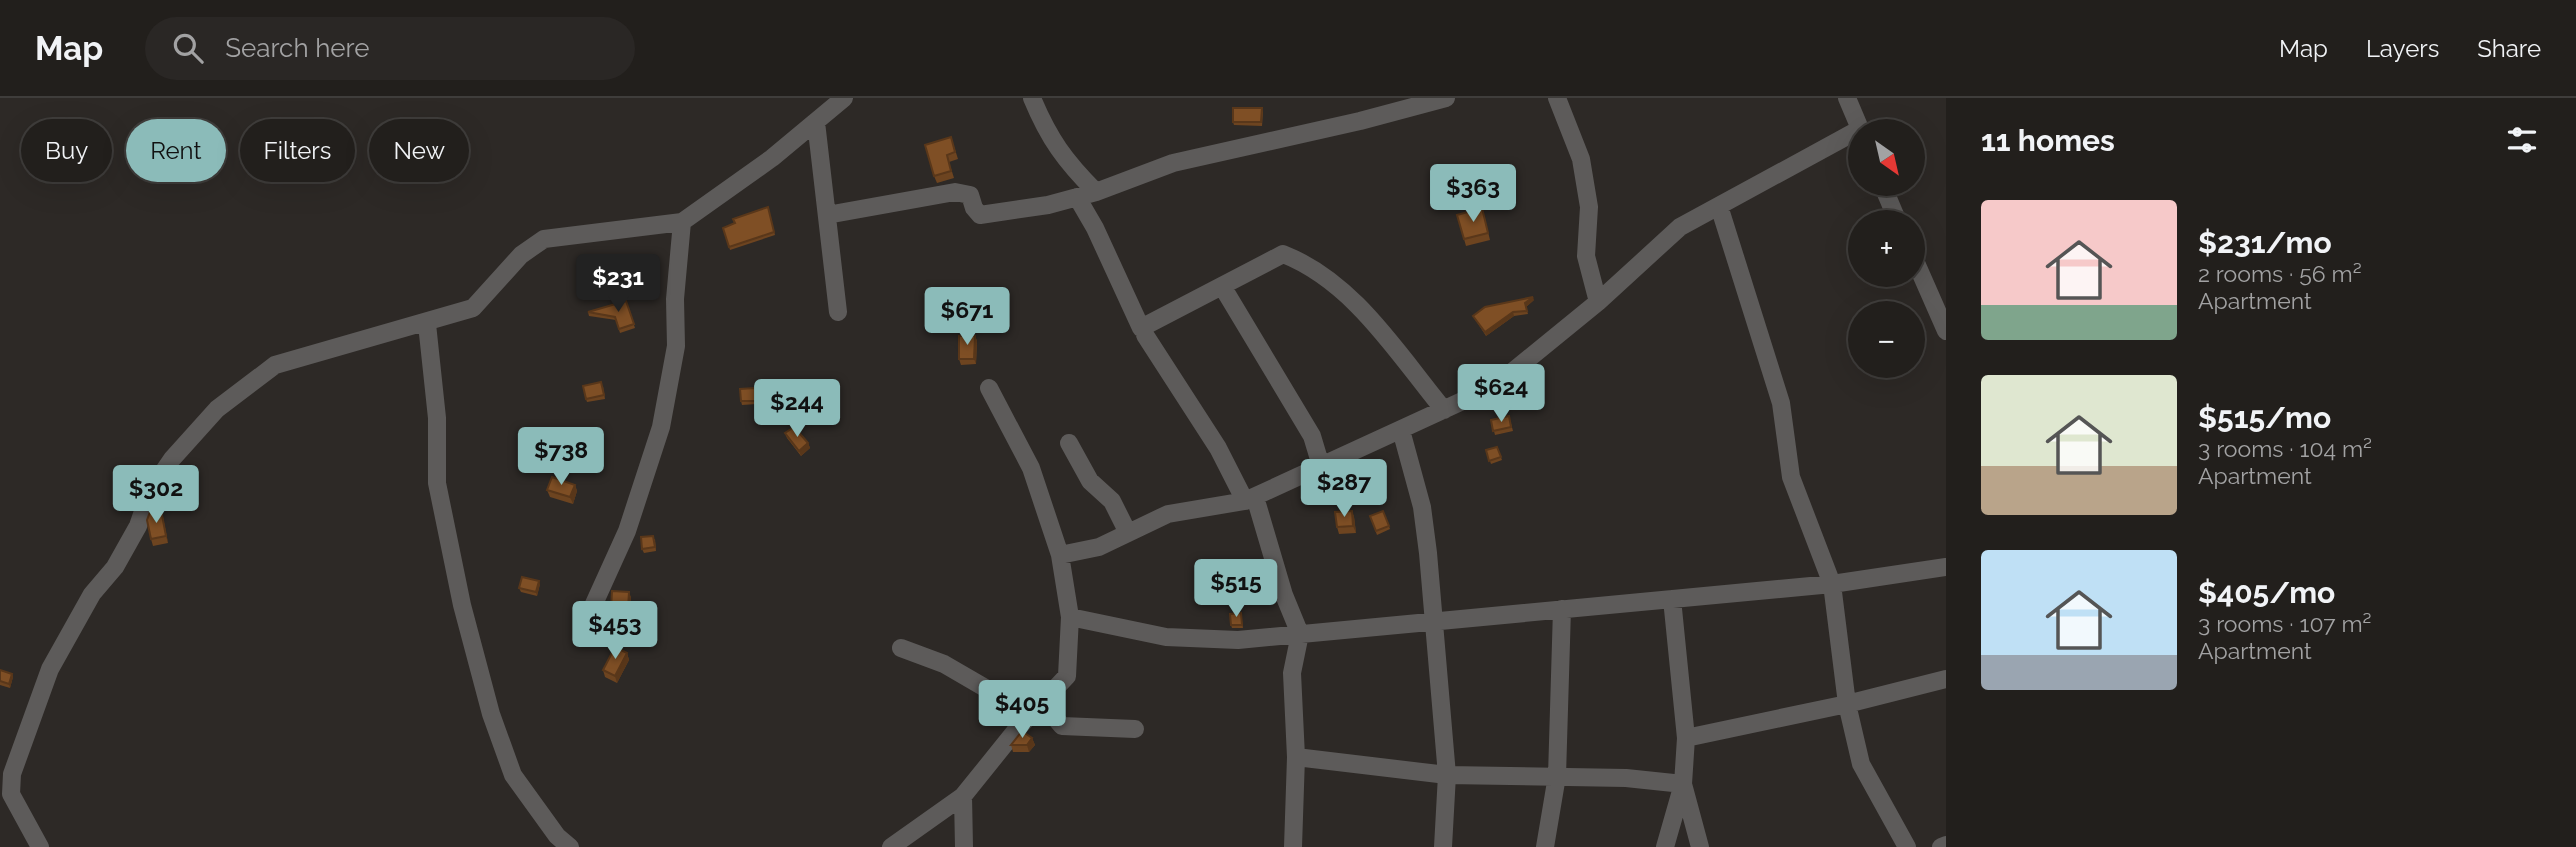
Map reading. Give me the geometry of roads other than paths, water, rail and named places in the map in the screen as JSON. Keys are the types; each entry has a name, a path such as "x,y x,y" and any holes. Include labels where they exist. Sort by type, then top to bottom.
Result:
{"street":[{"path":"40,847 11,794 12,774 50,669 92,594 115,567 138,526 150,491 172,459 217,409 275,365 391,329 427,324 473,308 521,255 544,239 682,222 772,158 844,98"},
{"path":"1032,98 1047,136 1063,159 1096,192"},
{"path":"827,215 891,206 955,192 970,195 980,215 1048,205 1096,192 1173,163 1360,121 1446,98"},
{"path":"1557,98 1581,159 1589,207 1586,256 1598,302"},
{"path":"1847,98 1856,119"},
{"path":"816,122 838,312"},
{"path":"1060,555 1099,547 1168,514 1250,499 1495,386 1598,302 1680,227 1848,136"},
{"path":"1077,197 1095,228 1141,328 1283,254 1303,261 1346,292 1444,410"},
{"path":"1719,206 1781,403 1791,477 1832,584 1847,704 1861,764 1907,847"},
{"path":"593,606 627,531 661,427 676,346 682,222"},
{"path":"1925,283 1946,331"},
{"path":"1222,286 1312,436 1321,466"},
{"path":"427,324 437,418 438,483 462,605 491,714 513,775 557,836 570,847"},
{"path":"1145,334 1250,499 1300,634 1292,673 1296,757 1293,847"},
{"path":"891,847 963,796 1036,708 1067,676 1070,617 1060,555 1031,468 989,388"},
{"path":"1401,429 1422,507 1447,775 1443,847"},
{"path":"1069,443 1090,481 1112,501 1128,533"},
{"path":"1070,617 1166,637 1238,640 1832,584 1946,567"},
{"path":"1665,847 1683,784 1686,738 1672,599"},
{"path":"1545,847 1557,776 1562,609"},
{"path":"901,648 944,664 1036,708 1062,726 1135,729"},
{"path":"1686,738 1847,704 1946,679"},
{"path":"1296,757 1447,775 1557,776 1683,784"},
{"path":"1683,784 1700,847"},
{"path":"963,796 964,847"},
{"path":"1941,847 1946,845"}]}
